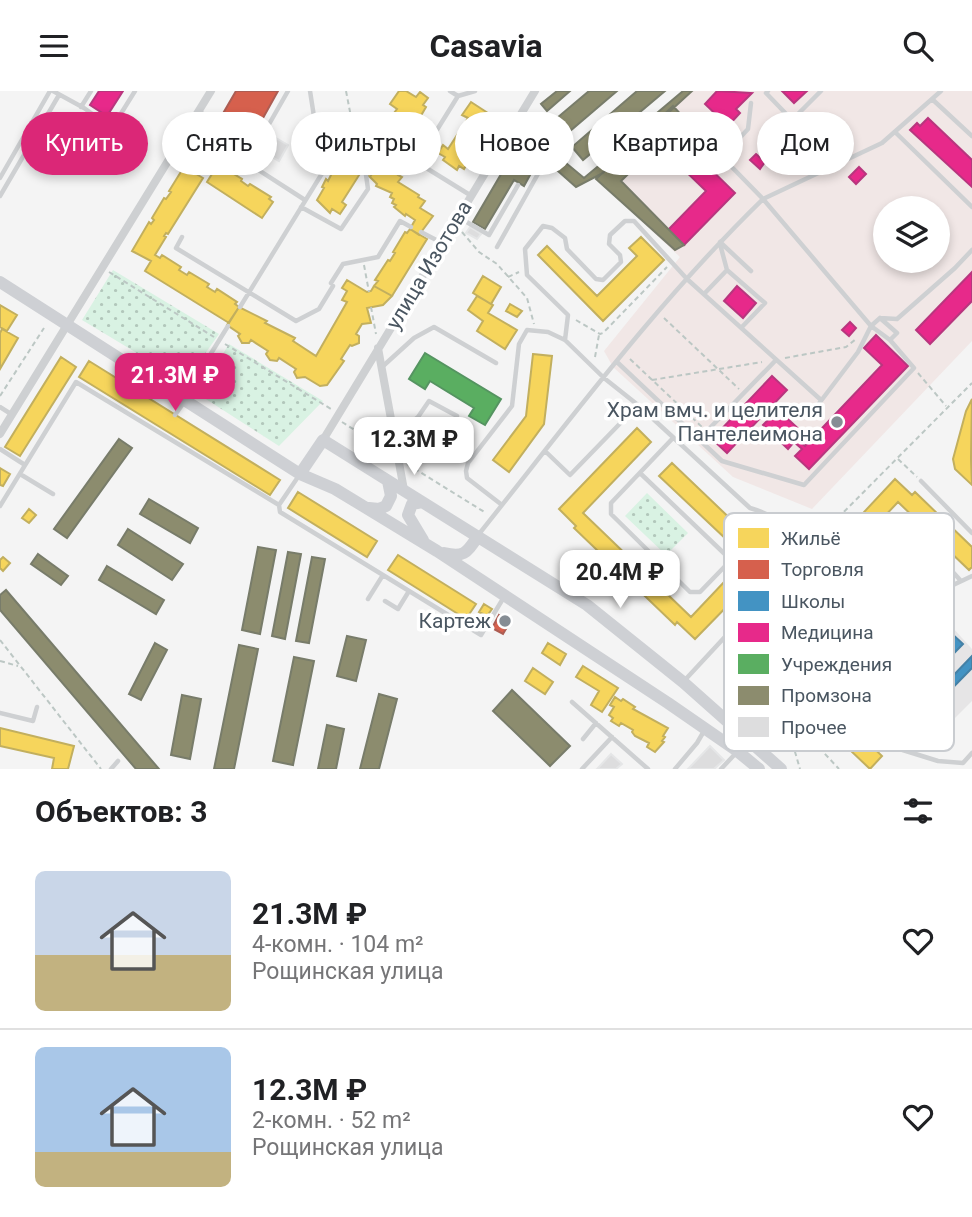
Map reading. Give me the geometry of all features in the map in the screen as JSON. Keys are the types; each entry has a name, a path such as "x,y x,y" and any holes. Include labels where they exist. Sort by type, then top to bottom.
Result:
{"street":[{"path":"198,111 211,91"},
{"name":"улица Изотова","path":"522,112 535,91"},
{"path":"0,434 162,171"},
{"name":"улица Изотова","path":"323,440 483,175"},
{"path":"0,282 300,474 335,489 432,548 724,741"},
{"path":"378,348 404,490"},
{"path":"300,474 323,440 587,605 724,718"},
{"path":"366,507 379,509 386,506 391,496 388,481"},
{"path":"422,502 412,504 408,515 415,530 432,548 459,556 468,552 478,536"},
{"path":"668,703 683,682"},
{"path":"738,751 759,769"},
{"path":"762,751 782,769"}],"lane":[{"path":"81,107 90,91"},
{"path":"55,92 111,128 135,91"},
{"path":"277,112 289,91"},
{"path":"310,91 313,112"},
{"path":"450,91 457,96"},
{"path":"441,122 457,96 475,91"},
{"path":"768,91 766,93 792,120 821,91"},
{"path":"478,536 624,353 720,242 763,199 882,143 941,91"},
{"path":"0,178 55,92"},
{"path":"0,196 55,92"},
{"path":"932,99 972,136"},
{"path":"743,134 748,129 751,103"},
{"path":"895,132 972,207"},
{"path":"266,175 305,200"},
{"path":"240,307 321,175"},
{"path":"300,207 341,229 368,189 366,175"},
{"path":"438,175 471,196"},
{"path":"497,247 537,175"},
{"path":"617,362 722,461 804,485 914,368 890,340 871,326 740,175"},
{"path":"456,220 489,235 518,185"},
{"path":"182,237 176,248 296,321 319,309 343,264 378,257 400,221 411,226"},
{"path":"565,340 568,315 527,275 525,249 543,226 552,228 565,238 567,249 596,279 603,280 621,262 620,255 609,243 610,235 625,221 634,221 687,279 821,400"},
{"path":"421,232 442,243"},
{"path":"720,242 727,270 765,303 741,328"},
{"path":"720,242 751,271"},
{"path":"811,414 858,352 871,326 880,318 897,319 972,250"},
{"path":"704,295 727,270"},
{"path":"880,318 897,333 890,340"},
{"path":"175,415 228,326"},
{"path":"382,367 414,338 434,327 496,363"},
{"path":"502,505 467,478 466,471 468,463 512,406 519,344 527,330 548,332 565,340 750,508 771,513"},
{"path":"707,431 776,360"},
{"path":"0,506 76,382 279,505"},
{"path":"394,435 418,417 429,401 457,416"},
{"path":"545,451 570,475 638,405"},
{"path":"0,407 12,415"},
{"path":"674,438 611,503 611,514 690,592 700,591 724,567"},
{"path":"0,449 25,465"},
{"path":"640,473 724,553"},
{"path":"20,474 52,494"},
{"path":"300,474 279,505 280,512 481,635 504,596"},
{"path":"921,481 952,513"},
{"path":"954,515 972,533"},
{"path":"954,573 961,581"},
{"path":"368,600 383,575"},
{"path":"954,584 972,576"},
{"path":"385,601 398,609 409,591"},
{"path":"683,682 724,638"},
{"path":"572,702 648,769"},
{"path":"0,713 33,721 37,707"},
{"path":"583,739 596,723"},
{"path":"675,769 697,743 705,728"},
{"path":"582,769 612,737"},
{"path":"721,769 738,751"},
{"path":"906,751 937,761 963,763 972,753"},
{"path":"111,769 118,761"}],"path":[{"path":"346,91 350,112"},
{"path":"456,220 479,252 497,264 527,298 536,331"},
{"path":"600,334 608,330 671,260"},
{"path":"364,261 369,292"},
{"path":"508,277 518,272"},
{"path":"372,307 378,348"},
{"path":"658,313 744,393"},
{"path":"568,315 600,334"},
{"path":"652,380 846,347 871,326"},
{"path":"0,396 44,328"},
{"path":"593,367 600,334"},
{"path":"624,353 707,431"},
{"path":"843,513 972,383"},
{"path":"336,418 492,517"},
{"path":"897,458 921,481"},
{"path":"748,513 750,508"},
{"path":"0,640 101,769"},
{"path":"0,661 19,666"},
{"path":"795,751 800,769"},
{"path":"822,751 839,769"}],"shaded area":[{"path":"692,91 972,91 972,341 812,509 733,477 613,367 604,351 680,257 595,178 598,175 743,175 743,112 669,112"},
{"path":"954,629 972,649 972,701 954,719"}],"green space":[{"path":"113,270 219,334 185,382 82,320"},
{"path":"229,344 323,401 279,446 198,394"},
{"path":"647,493 688,533 666,555 625,516"}],"building: Жильё":[{"path":"399,91 406,91 416,97 420,92 428,98 423,105 426,107 423,112 395,112 397,109 390,104"},
{"path":"471,102 486,112 464,112"},
{"path":"455,138 455,169 443,160 445,157 441,155 443,145 448,149"},
{"path":"179,175 198,175 203,178 168,234 164,236 166,237 155,255 160,258 162,255 181,267 179,270 187,275 189,272 209,284 207,287 215,292 217,289 237,302 235,304 239,307 229,323 145,271 151,261 132,251 149,222 151,224 154,220 152,218 164,198 171,192 169,191"},
{"path":"211,175 235,175 248,186 250,184 271,197 269,199 273,202 262,218 207,182"},
{"path":"331,175 359,175 342,202 346,205 340,214 332,209 330,213 317,200 326,179 328,181"},
{"path":"398,175 402,177 398,182 425,201 420,208 433,216 419,235 410,229 415,220 394,207 394,199 390,197 392,193 376,186 370,177"},
{"path":"410,229 427,239 392,296 374,286 378,281 375,280 395,253 393,252 405,232"},
{"path":"641,237 664,260 603,321 538,255 547,246 597,296 637,256 629,248"},
{"path":"483,276 501,287 491,304 473,293"},
{"path":"347,280 367,292 374,286 392,296 383,305 367,308 371,323 362,324 356,334 359,336 359,343 350,345 341,359 344,361 327,385 320,386 305,377 297,378 294,372 296,369 279,358 277,361 270,360 266,354 268,351 251,340 249,343 242,343 238,336 240,334 227,325 239,307 295,338 293,341 316,356 347,302 342,300 347,291 342,288"},
{"path":"477,296 493,305 488,313 517,330 505,349 477,331 483,321 468,310"},
{"path":"510,304 522,311 517,317 506,311"},
{"path":"0,305 17,315 7,331 0,327"},
{"path":"2,329 18,338 0,369 0,333"},
{"path":"533,354 552,356 544,424 509,472 493,460 526,416"},
{"path":"61,357 76,367 20,456 5,447"},
{"path":"89,361 280,480 270,495 79,377"},
{"path":"972,399 972,485 955,469 953,459"},
{"path":"637,428 651,442 583,513 691,617 724,582 724,609 695,639 677,622 675,625 574,528 576,526 559,509"},
{"path":"672,463 724,513 724,537 659,476"},
{"path":"0,468 10,474 3,486 0,485"},
{"path":"895,479 912,495 915,492 937,513 909,513 898,502 888,513 863,513"},
{"path":"298,492 377,541 367,557 288,508"},
{"path":"29,509 36,515 29,523 22,518"},
{"path":"954,530 972,547 972,567 969,570 954,556"},
{"path":"398,555 476,604 466,619 388,570"},
{"path":"3,557 10,563 3,571 0,568 0,560"},
{"path":"484,604 492,609 487,616 479,612"},
{"path":"548,643 566,654 560,665 542,653"},
{"path":"583,666 618,688 602,712 591,705 599,691 576,677"},
{"path":"533,668 553,682 545,694 525,681"},
{"path":"615,697 621,701 623,699 635,707 633,709 668,728 663,736 664,742 655,752 647,747 649,743 635,736 633,730 611,721 613,718 609,715 614,707 610,705"},
{"path":"0,728 74,746 68,769 52,769 54,758 0,746"},
{"path":"851,751 877,751 882,756 870,769"}],"building: Торговля":[{"path":"236,91 278,91 266,112 224,112"},
{"path":"499,615 510,622 503,634 492,628"}],"building: Школы":[{"path":"954,636 963,644 954,653"},
{"path":"972,656 972,668 954,686 954,675"}],"building: Медицина":[{"path":"99,91 123,91 110,112 101,112 90,105"},
{"path":"717,91 752,93 736,109 739,112 713,112 705,104"},
{"path":"782,91 807,91 794,103"},
{"path":"928,118 972,160 972,187 910,130 917,123 920,126"},
{"path":"757,155 757,166 750,160"},
{"path":"859,167 866,174 856,184 849,177 854,175"},
{"path":"689,175 717,175 735,193 684,245 668,230 706,191"},
{"path":"972,272 972,301 930,344 916,330"},
{"path":"737,286 756,303 743,318 724,301"},
{"path":"850,322 856,328 849,336 842,330"},
{"path":"876,335 908,366 809,469 795,456 802,449 794,442 788,449 763,425 768,420 763,415 769,409 774,413 777,409 803,433 797,439 805,446 882,365 864,348"},
{"path":"772,376 787,390 727,453 712,439"}],"building: Учреждения":[{"path":"425,353 501,399 485,425 469,416 474,408 430,381 425,389 409,379"}],"building: Промзона":[{"path":"557,91 570,91 547,111 541,104"},
{"path":"589,91 617,91 592,112 588,112 588,116 574,128 574,112 564,112"},
{"path":"637,91 665,91 640,112 613,112"},
{"path":"683,91 692,91 669,112 658,112"},
{"path":"673,106 679,112 667,112"},
{"path":"588,133 588,156 583,160 574,149 574,145"},
{"path":"574,170 584,178 588,175 599,175 576,187 562,175 574,175"},
{"path":"501,175 530,175 524,186 514,180 485,229 473,222"},
{"path":"600,175 627,175 621,181 684,245 675,250 596,179"},
{"path":"119,439 132,448 67,538 54,529"},
{"path":"149,499 198,528 190,543 140,514"},
{"path":"128,529 183,564 172,580 118,545"},
{"path":"258,547 276,550 260,634 242,630"},
{"path":"288,552 301,554 285,639 272,636"},
{"path":"38,554 68,576 61,585 31,564"},
{"path":"312,557 325,559 309,643 296,641"},
{"path":"107,566 164,600 156,614 99,580"},
{"path":"6,590 159,769 136,769 0,610 0,595"},
{"path":"347,636 366,640 356,681 337,676"},
{"path":"155,643 167,650 141,700 129,694"},
{"path":"239,645 258,649 234,769 214,769"},
{"path":"294,657 314,661 293,765 273,761"},
{"path":"512,690 570,746 550,766 493,711"},
{"path":"379,694 397,699 379,769 360,769"},
{"path":"182,695 201,699 190,759 171,755"},
{"path":"327,725 344,729 336,769 318,769"}],"building: Прочее":[{"path":"277,139 288,145 279,161 277,160"},
{"path":"470,227 481,234 477,239 466,233"},
{"path":"710,746 724,760 714,769 688,769"},
{"path":"611,754 622,764 616,769 597,769"}],"place":[{"name":"Храм вмч. и целителя Пантелеимона","path":"837,422"},
{"name":"Картеж","path":"505,621"}]}
